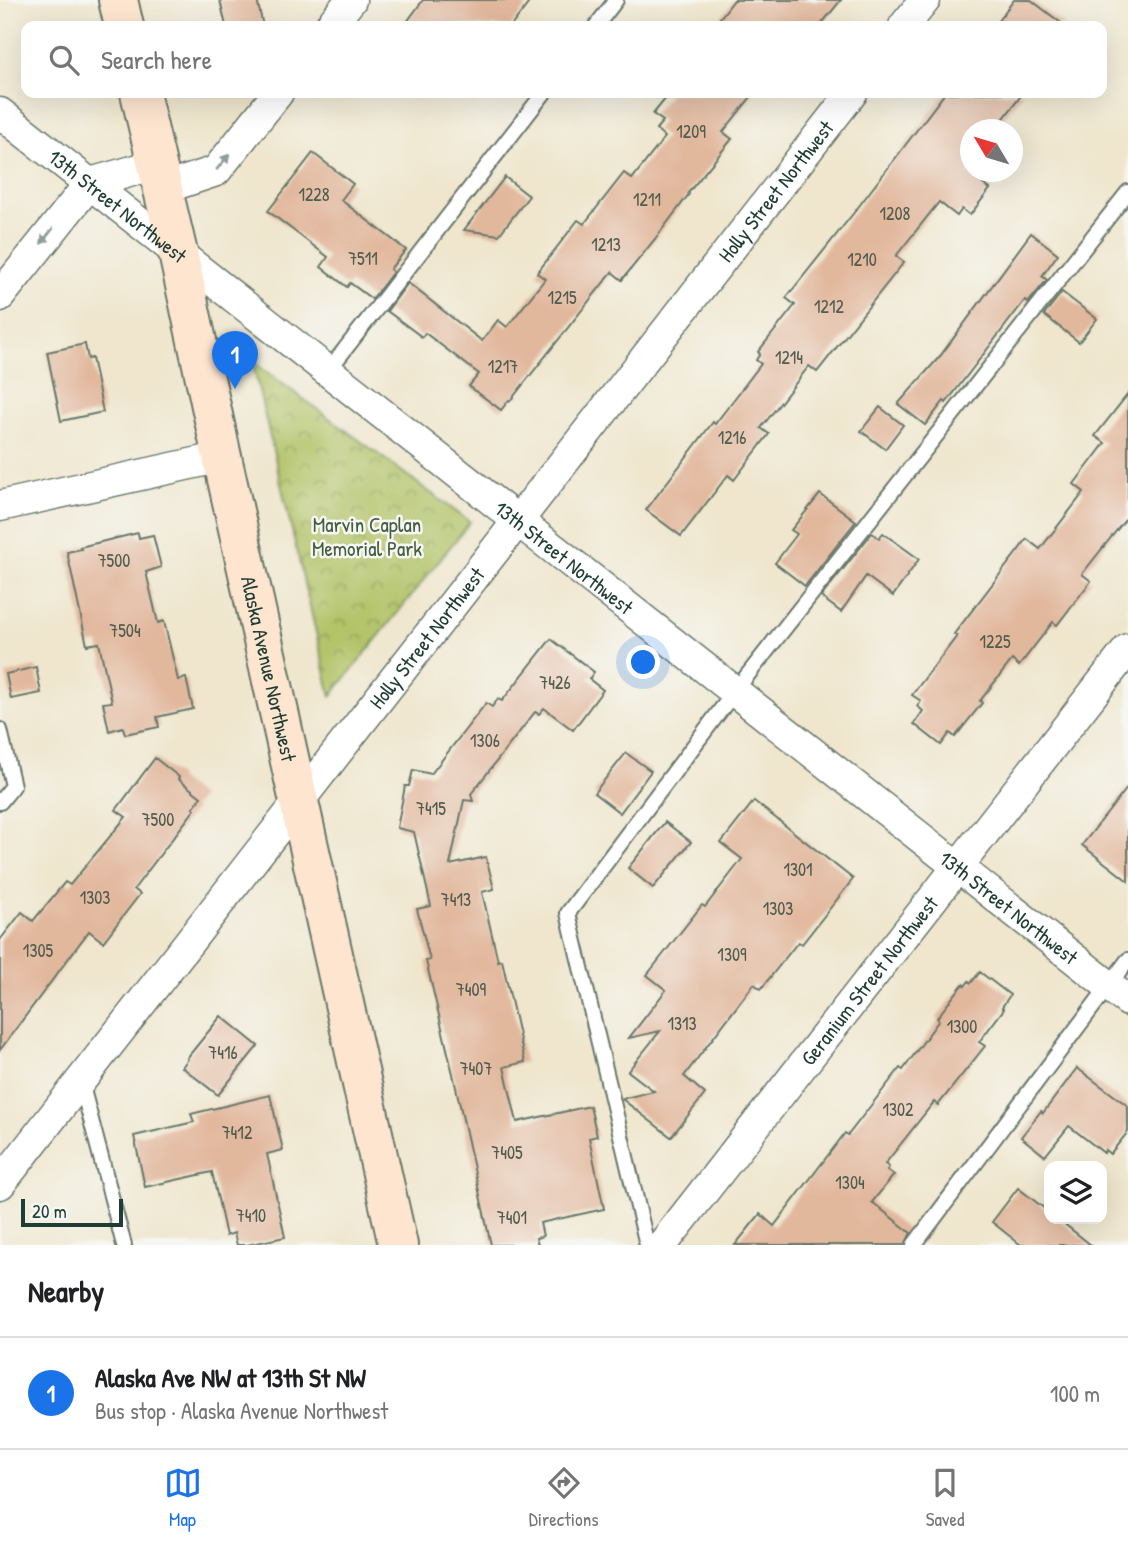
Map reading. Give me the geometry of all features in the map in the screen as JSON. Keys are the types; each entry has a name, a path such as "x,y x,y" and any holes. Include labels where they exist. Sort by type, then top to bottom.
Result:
{"main road":[{"path":"118,0 123,21"},
{"name":"Alaska Avenue Northwest","path":"141,98 178,253 398,1245"}],"street":[{"path":"334,21 351,0"},
{"path":"908,21 925,0"},
{"path":"0,296 90,183 216,171 274,98"},
{"name":"Holly Street Northwest","path":"0,1184 848,98"},
{"name":"13th Street Northwest","path":"0,113 1118,994"},
{"path":"0,506 222,457"},
{"name":"Geranium Street Northwest","path":"662,1245 1128,649"}],"lane":[{"path":"600,21 616,0"},
{"path":"328,371 540,98"},
{"path":"647,1245 568,913 735,691 1128,192"},
{"path":"0,730 13,786 0,802"},
{"path":"914,1245 1118,994 1128,960"},
{"path":"81,1080 124,1245"}],"green space":[{"name":"Marvin Caplan Memorial Park","path":"252,361 470,522 331,696"}],"building":[{"path":"220,0 257,0 262,21 225,21"},
{"path":"423,0 531,0 515,21 408,21"},
{"path":"734,0 841,0 824,21 718,21"},
{"path":"1014,0 1031,0 1058,21 998,21"},
{"path":"666,98 750,98 723,132 732,139 655,239 622,280 612,272 501,410 469,386 479,374 425,333 422,337 387,311 408,283 482,341 498,320 507,327 545,279 537,273 578,220 584,224 624,173 632,179 665,137 656,129 663,121 653,114"},
{"path":"941,98 1019,98 1003,119 960,119 960,182 985,182 983,184 990,189 970,215 962,209 957,216 939,202 896,256 904,262 817,372 809,366 761,428 769,434 734,480 728,475 681,536 646,510 761,364 756,360 760,354 758,352 795,305 786,298"},
{"path":"313,153 353,184 341,200 406,250 390,269 393,272 372,299 350,283 347,287 321,267 328,257 268,211"},
{"path":"505,177 529,196 499,235 464,230"},
{"path":"1031,233 1058,254 1042,276 1047,280 1028,303 1025,300 946,403 944,401 925,425 898,404 941,355"},
{"path":"1062,292 1097,319 1079,342 1044,315"},
{"path":"85,344 88,359 92,358 103,412 61,421 47,352"},
{"path":"1128,394 1128,516 1082,574 1091,581 1057,625 1053,622 1019,666 1012,660 955,737 950,733 941,745 914,724 923,711 917,706 921,701 912,695 957,636 954,634 1027,539 1040,549 1084,492 1074,484 1105,443 1095,436"},
{"path":"880,407 903,425 885,449 861,431"},
{"path":"820,494 856,521 805,586 775,563 797,534 791,530"},
{"path":"138,533 139,538 153,535 161,567 146,572 158,623 164,621 178,680 186,678 193,709 157,717 159,727 125,734 123,727 109,731 103,703 112,702 99,643 87,645 67,552"},
{"path":"872,533 879,538 883,533 919,559 893,596 866,576 841,612 821,597"},
{"path":"551,639 594,672 589,679 603,690 573,730 544,708 539,714 535,712 471,794 473,801 464,800 450,865 486,857 494,889 482,892 498,961 502,960 525,1062 504,1067 517,1122 590,1106 597,1136 589,1138 604,1209 540,1223 543,1236 536,1238 538,1245 491,1245 426,961 430,960 417,909 431,906 414,832 397,828 405,786 409,786 413,770 431,774 486,703 492,707 498,699 502,701"},
{"path":"36,667 41,693 11,699 6,674"},
{"path":"626,753 651,771 620,813 594,793"},
{"path":"155,758 201,797 193,808 195,809 134,889 140,894 103,942 89,931 0,1050 0,940 22,912 33,921 65,882 70,885 126,817 116,810"},
{"path":"1128,787 1128,881 1082,845"},
{"path":"754,801 853,879 802,944 798,942 761,989 754,984 684,1076 705,1094 671,1137 622,1099 654,1091 628,1071 660,1031 629,1038 666,990 647,975 742,859 721,843"},
{"path":"665,822 691,842 653,888 628,868"},
{"path":"980,972 1010,995 1002,1007 1004,1009 979,1042 985,1046 938,1105 934,1102 885,1164 889,1167 887,1170 894,1175 872,1202 911,1233 905,1245 735,1245 760,1214 774,1226 845,1133 848,1135 900,1068 903,1070 963,984 965,986 969,981 971,983"},
{"path":"221,1016 258,1046 218,1095 182,1067"},
{"path":"1077,1068 1128,1106 1128,1132 1110,1154 1105,1150 1104,1153 1069,1126 1045,1156 1021,1137"},
{"path":"270,1095 283,1150 267,1154 285,1237 237,1245 234,1233 226,1236 212,1172 145,1187 134,1136 194,1122 191,1114"},
{"path":"1018,1188 1044,1208 1044,1224 1064,1224 1091,1245 1021,1245 992,1222"}],"place":[{"name":"Alaska Ave NW at 13th St NW","path":"235,389"}]}
